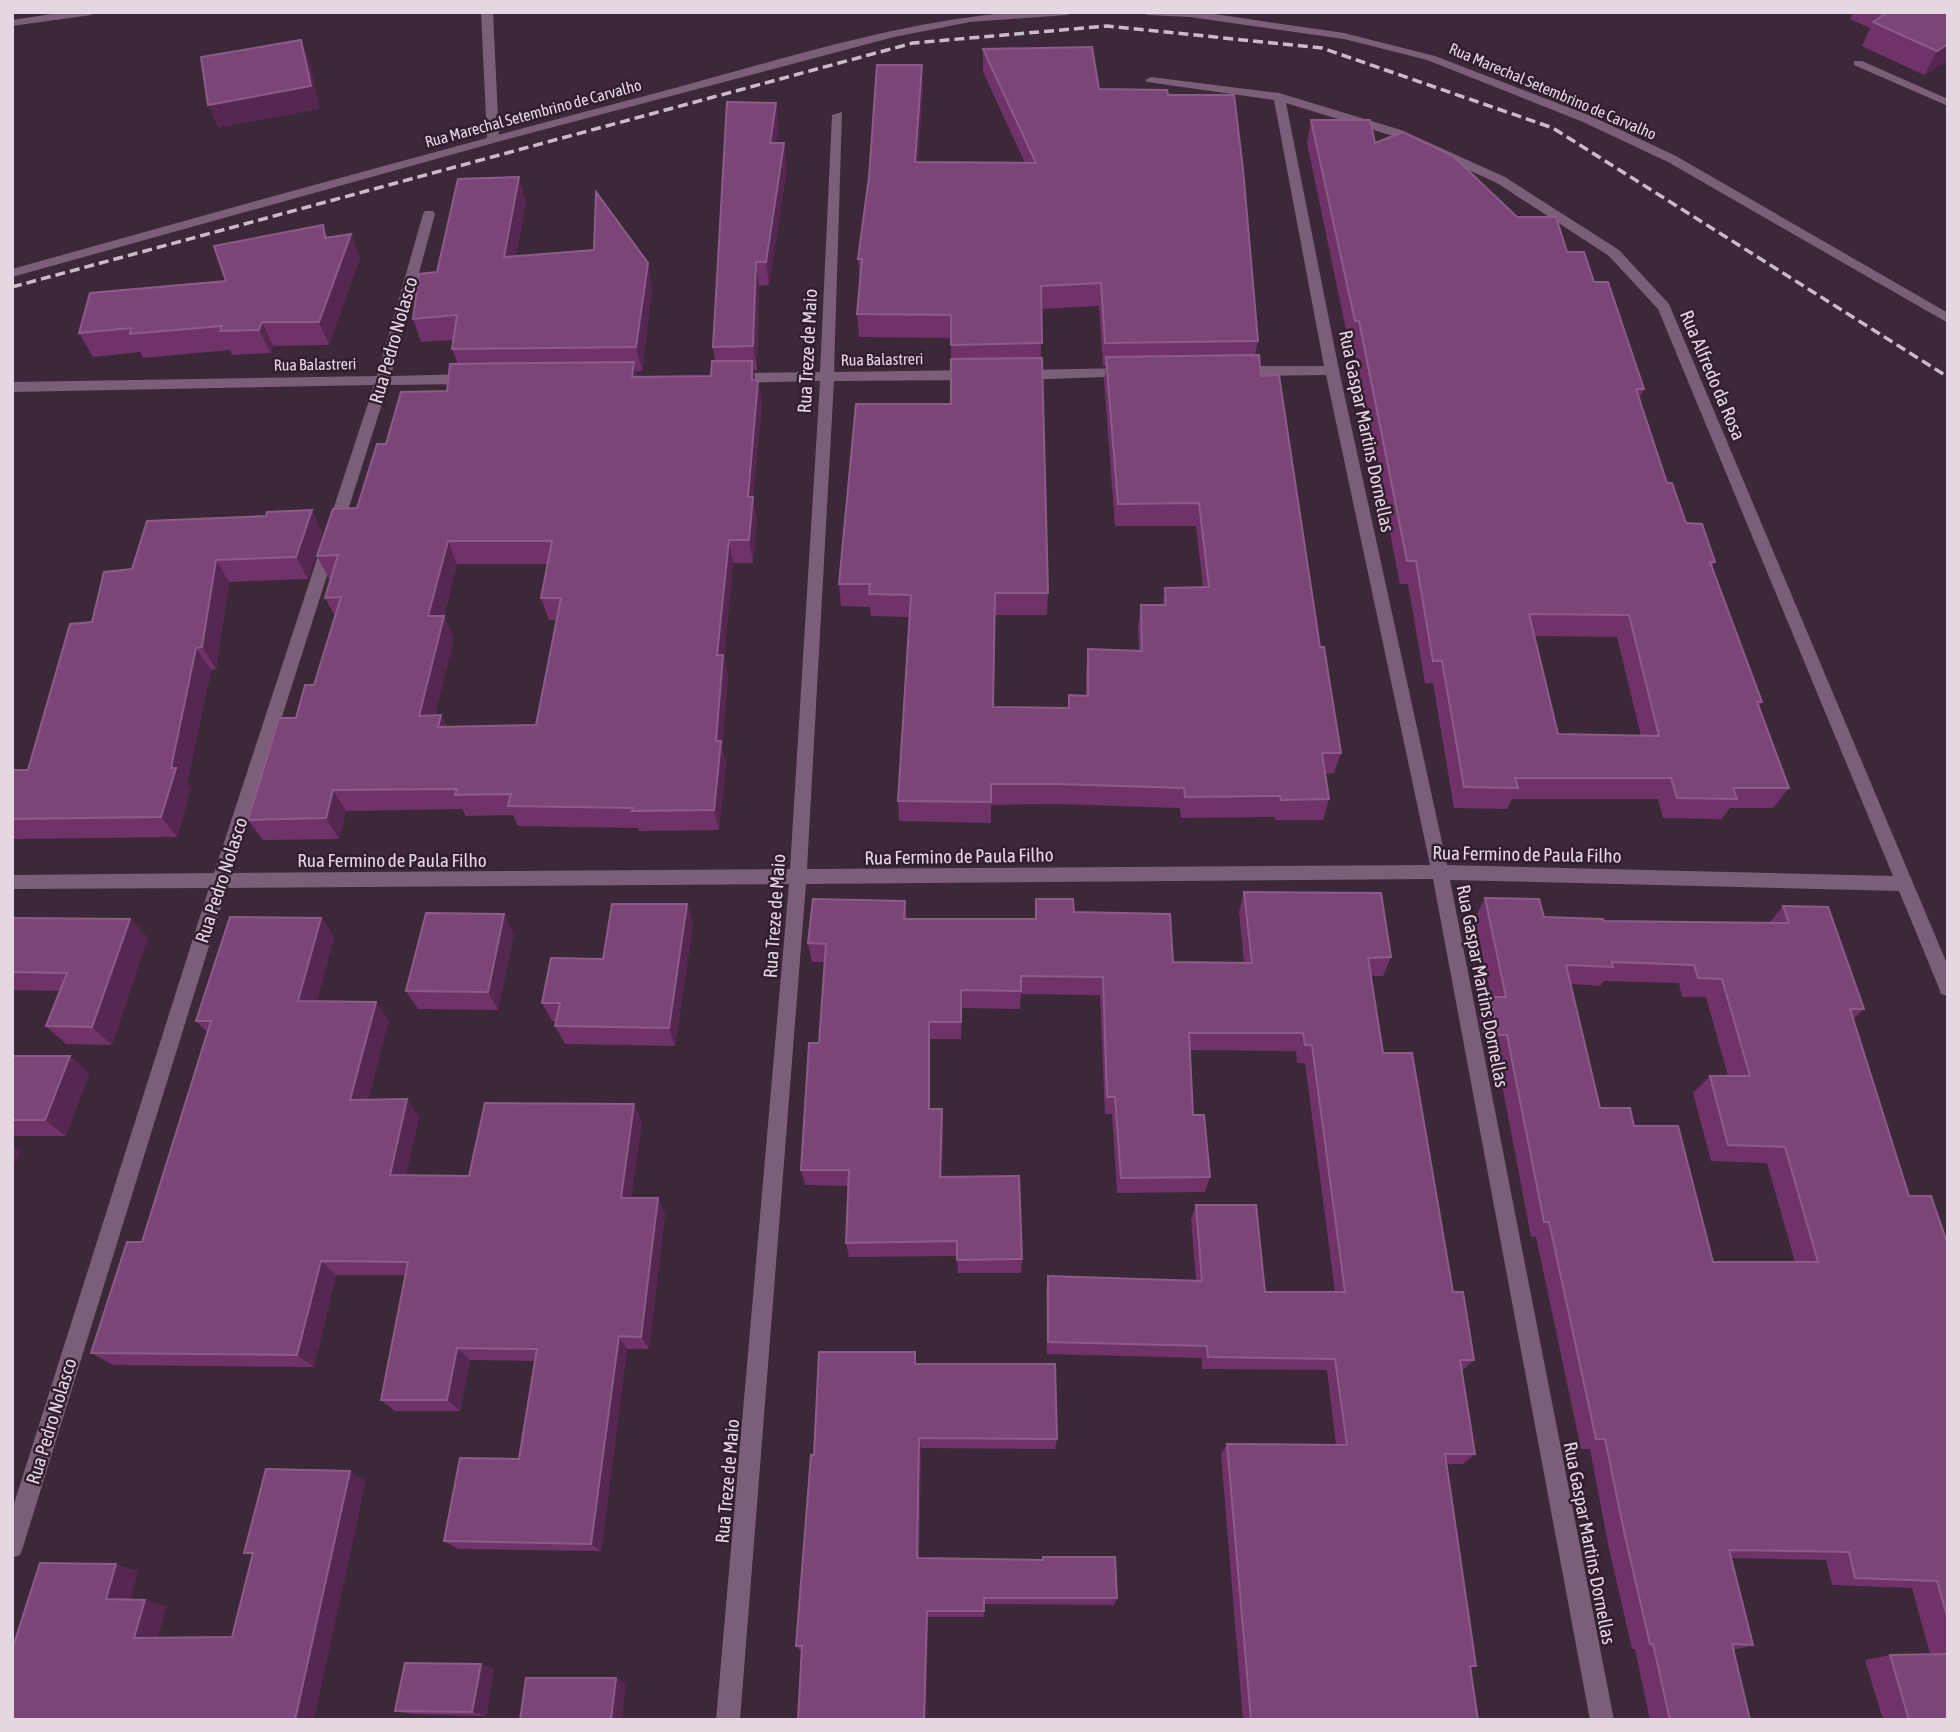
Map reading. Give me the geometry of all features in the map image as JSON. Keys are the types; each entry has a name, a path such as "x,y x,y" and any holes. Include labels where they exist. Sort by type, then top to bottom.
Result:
{"street":[{"path":"12,23 91,12"},
{"path":"487,12 493,139"},
{"name":"Rua Marechal Setembrino de Carvalho","path":"12,273 493,139 893,34 970,19 1067,12"},
{"name":"Rua Marechal Setembrino de Carvalho","path":"1148,12 1190,14 1344,36 1431,58 1587,119 1672,159 1948,319"},
{"path":"1858,62 1948,103"},
{"name":"Rua Alfredo da Rosa","path":"1151,80 1279,97 1396,133 1501,180 1614,253 1664,307 1948,988"},
{"name":"Rua Gaspar Martins Dornellas","path":"1279,97 1332,370 1440,872 1602,1720"},
{"name":"Rua Treze de Maio","path":"728,1720 798,878 827,377 838,115"},
{"name":"Rua Pedro Nolasco","path":"12,1547 220,882 383,380 429,214"},
{"path":"1223,372 1332,370"},
{"name":"Rua Balastreri","path":"716,378 1141,373"},
{"name":"Rua Balastreri","path":"12,387 480,379"},
{"name":"Rua Fermino de Paula Filho","path":"12,882 1440,872 1906,884"}],"building":[{"path":"1888,12 1948,12 1948,44 1937,51 1873,22"},
{"path":"301,40 311,86 208,105 201,57"},
{"path":"1092,47 1099,89 1167,90 1168,95 1234,95 1258,341 1105,343 1101,283 1041,286 1042,343 951,345 951,315 857,314 862,259 858,259 869,177 877,65 922,65 915,162 1036,163 983,49"},
{"path":"727,102 776,103 770,143 784,143 766,262 756,262 753,346 713,347"},
{"path":"1311,120 1370,120 1375,143 1403,132 1453,156 1517,217 1556,217 1567,252 1584,252 1594,282 1608,282 1644,389 1636,389 1667,483 1672,483 1686,523 1702,524 1715,562 1710,562 1762,702 1757,702 1789,788 1733,788 1737,799 1677,798 1671,778 1515,778 1518,788 1464,787 1442,661 1433,661 1416,561 1407,561 1359,321 1355,321","holes":["1529,614 1629,615 1659,736 1558,734"]},
{"path":"519,177 504,257 594,250 596,192 648,263 636,347 452,349 457,315 413,319 419,274 437,272 458,179"},
{"path":"323,225 325,238 351,234 319,322 262,322 259,330 220,331 222,326 130,334 131,328 79,333 90,293 226,281 214,246"},
{"path":"1259,355 1261,376 1279,375 1320,647 1324,647 1341,753 1322,753 1329,799 1281,800 1280,796 1185,797 1184,788 991,784 991,802 898,801 911,595 869,594 870,584 839,584 856,404 951,404 951,359 1042,358 1048,593 995,593 993,707 1069,708 1069,695 1088,696 1088,649 1142,651 1141,605 1166,605 1165,588 1209,587 1199,503 1118,504 1106,357"},
{"path":"712,361 752,361 752,380 758,380 748,497 753,497 749,540 729,540 717,655 723,655 716,741 721,741 714,810 632,811 633,808 508,806 511,794 455,795 457,789 333,790 326,818 248,820 279,718 296,718 305,685 314,685 341,597 325,598 338,555 317,556 333,509 357,508 377,444 386,444 401,392 447,391 450,364 634,362 632,377 711,376","holes":["448,541 552,541 541,598 561,598 536,725 438,727 441,715 419,716 444,616 428,616"]},
{"path":"312,510 296,557 216,560 202,647 196,648 171,768 176,768 161,817 12,819 12,770 28,770 70,624 92,622 104,572 132,569 147,521 266,516 267,512"},
{"path":"1244,892 1381,893 1391,957 1368,958 1383,1053 1412,1053 1453,1292 1463,1292 1474,1360 1460,1360 1475,1454 1445,1454 1476,1666 1470,1666 1478,1720 1251,1720 1227,1444 1347,1445 1335,1359 1208,1357 1207,1346 1048,1342 1048,1276 1202,1281 1196,1205 1256,1205 1265,1292 1345,1292 1312,1045 1305,1045 1303,1033 1189,1033 1193,1115 1204,1115 1210,1177 1121,1178 1115,1097 1107,1097 1103,977 1021,976 1021,991 961,990 961,1022 929,1022 929,1109 942,1109 940,1177 1019,1176 1022,1259 957,1260 957,1241 846,1243 849,1170 801,1170 809,1043 819,1043 826,944 808,943 813,899 905,901 904,919 1036,919 1036,899 1073,899 1074,912 1170,914 1173,962 1252,963"},
{"path":"1485,898 1539,899 1544,917 1604,921 1789,923 1783,906 1828,907 1864,1009 1850,1009 1909,1196 1931,1196 1948,1245 1948,1619 1937,1581 1855,1578 1849,1552 1729,1550 1753,1645 1732,1644 1750,1720 1670,1720 1625,1536 1605,1439 1596,1439 1549,1222 1544,1222 1507,1035 1498,1035 1490,997 1506,997","holes":["1612,962 1694,965 1698,978 1722,979 1750,1076 1710,1076 1728,1145 1785,1147 1818,1262 1713,1262 1678,1126 1634,1126 1630,1108 1600,1108 1566,965 1613,967"]},
{"path":"612,904 687,904 669,1028 555,1026 560,1003 542,1003 551,958 603,959"},
{"path":"426,913 504,914 488,992 406,991"},
{"path":"230,917 321,918 298,1001 376,1002 350,1100 407,1099 390,1175 469,1176 485,1103 634,1104 621,1198 658,1198 641,1337 619,1336 591,1544 444,1541 460,1458 519,1459 537,1349 457,1348 447,1400 381,1400 408,1262 321,1261 297,1355 91,1353 127,1242 142,1242 211,1021 196,1021"},
{"path":"12,918 130,919 92,1027 46,1026 67,973 12,972"},
{"path":"12,1056 70,1056 45,1120 12,1120"},
{"path":"819,1352 915,1352 915,1364 1055,1364 1057,1439 919,1438 917,1558 1043,1560 1043,1557 1115,1557 1117,1598 984,1598 984,1611 927,1611 924,1720 798,1720 802,1646 796,1646 811,1455 814,1455"},
{"path":"266,1469 350,1471 295,1720 12,1720 12,1650 40,1563 116,1564 106,1599 145,1600 134,1638 232,1637 253,1553 244,1553"},
{"path":"1948,1654 1948,1720 1909,1720 1890,1655"},
{"path":"405,1663 481,1664 472,1712 395,1711"},
{"path":"526,1678 616,1678 611,1720 520,1720"}],"railway":[{"path":"12,287 913,43 1107,26 1322,48 1553,128 1948,377"}]}
